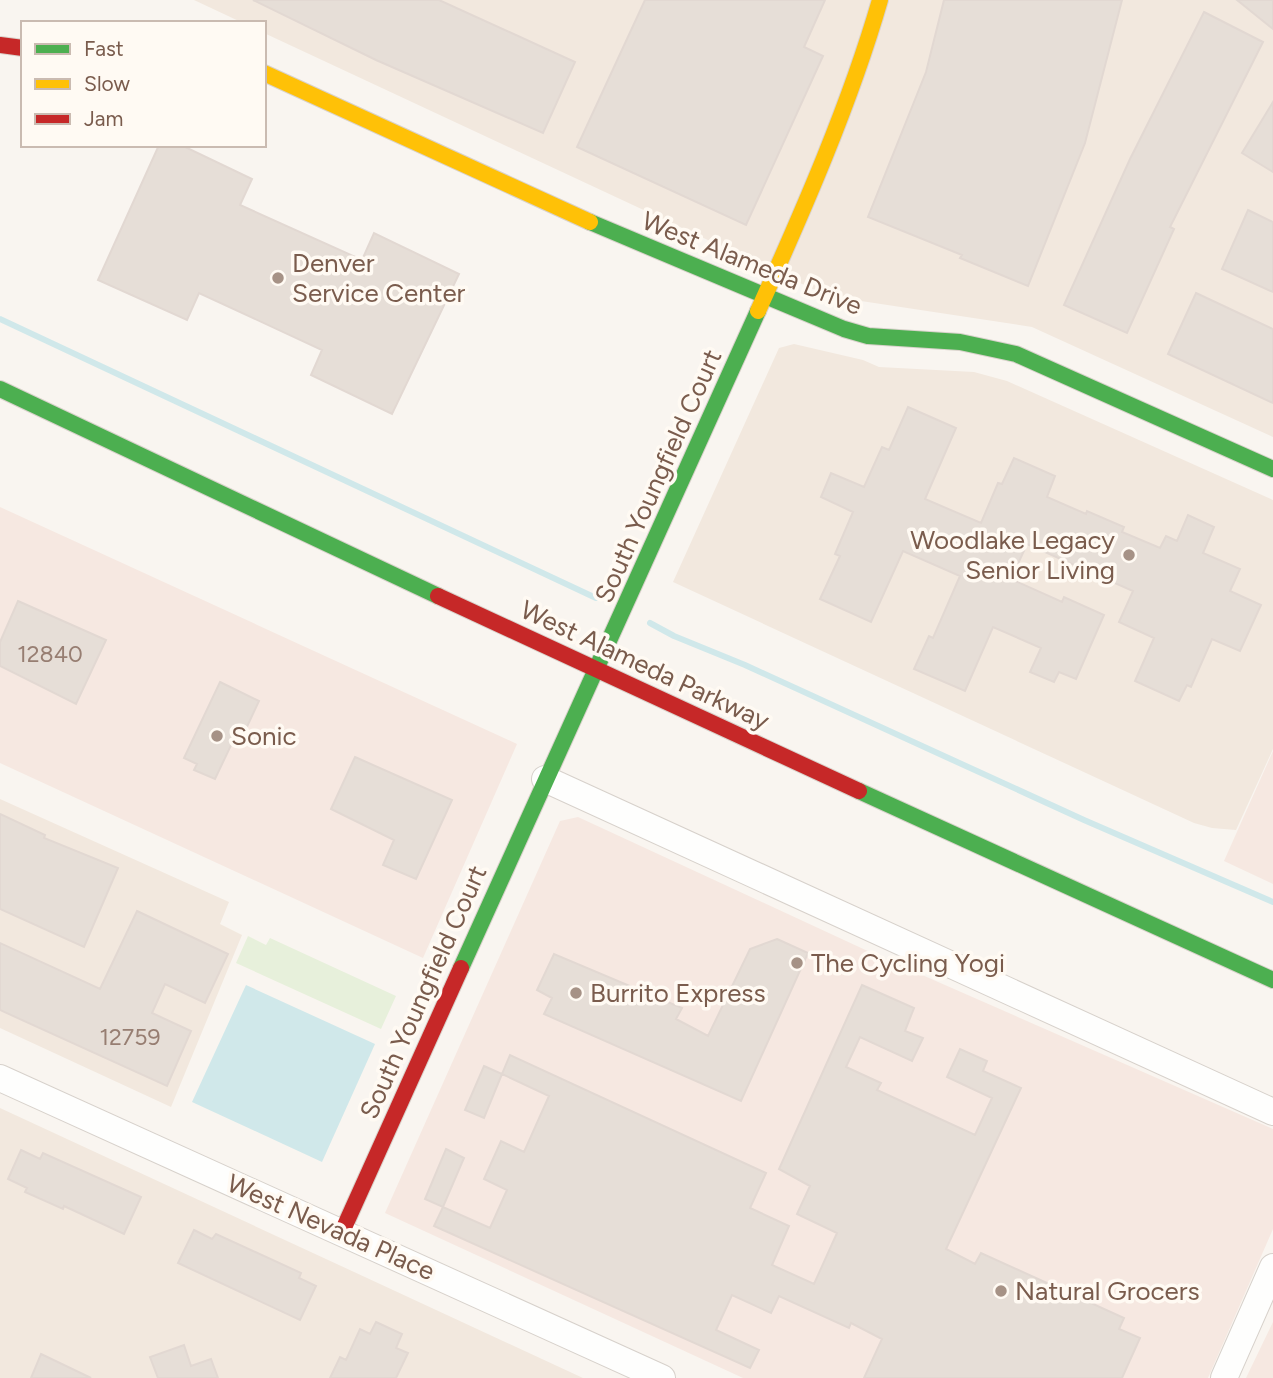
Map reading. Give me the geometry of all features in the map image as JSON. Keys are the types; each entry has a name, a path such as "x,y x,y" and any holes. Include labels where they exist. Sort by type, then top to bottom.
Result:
{"street":[{"name":"South Youngfield Court","path":"342,1232 785,251 865,53 880,0"},
{"path":"0,45 21,48"},
{"name":"West Alameda Drive","path":"266,74 634,242 763,297 868,336 960,342 1016,354 1273,469"},
{"name":"West Alameda Parkway","path":"0,390 597,671 1273,979"},
{"path":"545,779 1273,1112"},
{"name":"West Nevada Place","path":"0,1078 662,1378"},
{"path":"1224,1378 1273,1267"}],"shaded area":[{"path":"194,0 1273,0 1273,437 1032,327 828,296 266,34 266,21 239,21"},
{"path":"794,344 863,360 879,367 974,372 1007,381 1273,500 1273,749 1236,830 1194,823 673,582 779,348"},
{"path":"0,507 517,744 423,958 0,763"},
{"path":"1273,751 1273,884 1224,861"},
{"path":"0,799 229,902 220,924 242,935 171,1107 0,1028"},
{"path":"578,817 872,953 1273,1129 1273,1229 1208,1378 743,1378 385,1213 560,821"},
{"path":"0,1108 583,1378 0,1378"},
{"path":"1273,1322 1273,1378 1246,1378"}],"green space":[{"path":"248,936 266,945 270,938 396,996 381,1029 236,963"}],"water":[{"path":"246,985 375,1044 322,1162 192,1102"}],"building":[{"path":"253,0 439,0 575,62 543,133 376,60"},
{"path":"645,0 825,0 804,47 823,56 746,225 577,147"},
{"path":"944,0 1122,0 1085,143 1028,286 960,258 962,255 868,217 926,72"},
{"path":"1237,0 1273,0 1273,29"},
{"path":"1204,12 1263,42 1170,227 1174,229 1127,333 1064,305 1130,159"},
{"path":"1273,102 1273,172 1242,153"},
{"name":"Denver Service Center","path":"158,147 185,147 252,179 240,205 362,260 374,233 459,274 392,414 311,375 322,350 199,293 187,320 98,280"},
{"path":"1248,210 1273,222 1273,292 1222,269"},
{"path":"1196,293 1273,329 1273,403 1168,354"},
{"name":"Woodlake Legacy Senior Living","path":"908,407 956,428 925,499 981,523 998,483 1002,484 1014,458 1055,476 1047,497 1124,527 1122,532 1160,548 1166,536 1177,541 1188,515 1214,527 1203,553 1240,569 1230,591 1261,605 1240,651 1212,639 1191,687 1187,685 1179,701 1135,681 1154,638 1119,622 1133,591 1027,544 1011,579 1062,602 1064,597 1104,615 1076,679 1059,672 1054,682 1030,672 1041,648 993,627 965,691 914,669 929,636 933,638 960,576 903,551 871,622 820,599 840,556 835,554 853,512 821,497 831,473 864,487 882,447 889,450"},
{"path":"18,601 106,640 76,704 0,666 0,642"},
{"path":"220,682 259,701 239,744 233,741 215,779 194,770 197,764 184,758"},
{"path":"355,757 452,800 416,879 383,865 394,840 331,809"},
{"path":"0,814 45,835 44,838 118,868 84,947 0,909"},
{"path":"137,911 228,954 205,1003 165,984 152,1013 191,1031 167,1086 0,1010 0,943 100,989"},
{"path":"777,939 808,953 741,1101 544,1014 552,998 537,990 554,954 682,1008 676,1019 708,1036 750,949"},
{"path":"862,985 914,1008 905,1031 923,1038 912,1061 860,1037 846,1067 881,1083 877,1090 975,1135 992,1098 947,1077 960,1049 987,1061 983,1071 1021,1088 946,1249 975,1264 981,1253 1124,1318 1119,1329 1140,1338 1122,1378 864,1378 882,1339 851,1323 849,1328 779,1296 771,1313 732,1295 716,1330 759,1350 750,1368 434,1226 443,1207 490,1228 507,1190 484,1179 501,1141 524,1152 549,1096 502,1074 510,1055 766,1173 750,1208 789,1226 772,1265 814,1284 837,1233 797,1214 810,1186 779,1169"},
{"path":"484,1066 502,1074 484,1118 465,1110"},
{"path":"446,1149 464,1158 443,1207 425,1199"},
{"path":"21,1150 40,1159 43,1153 141,1197 124,1234 64,1206 63,1209 25,1192 27,1188 8,1179"},
{"path":"194,1230 212,1239 216,1234 301,1273 299,1278 316,1286 300,1320 178,1263"},
{"path":"376,1322 402,1334 396,1348 408,1353 396,1378 330,1378 340,1357 346,1360 360,1329 370,1334"},
{"path":"184,1345 191,1366 211,1359 218,1378 158,1378 150,1357"},
{"path":"41,1354 91,1378 31,1378"}],"waterway":[{"path":"0,319 596,598"},
{"path":"650,623 1084,820 1273,902"}],"traffic: fast":[{"path":"590,222 844,329 868,336 960,342 1016,354 1273,469"},
{"path":"461,968 758,311"},
{"path":"0,389 438,596"},
{"path":"859,791 1273,980"}],"traffic: slow":[{"path":"758,311 840,118 880,0"},
{"path":"266,74 590,222"}],"traffic: jam":[{"path":"0,45 21,48"},
{"path":"438,596 859,791"},
{"path":"342,1232 461,968"}],"place":[{"name":"Denver Service Center","path":"278,278"},
{"name":"Woodlake Legacy Senior Living","path":"1129,555"},
{"name":"Sonic","path":"217,736"},
{"name":"The Cycling Yogi","path":"797,963"},
{"name":"Burrito Express","path":"576,993"},
{"name":"Natural Grocers","path":"1001,1291"}]}
